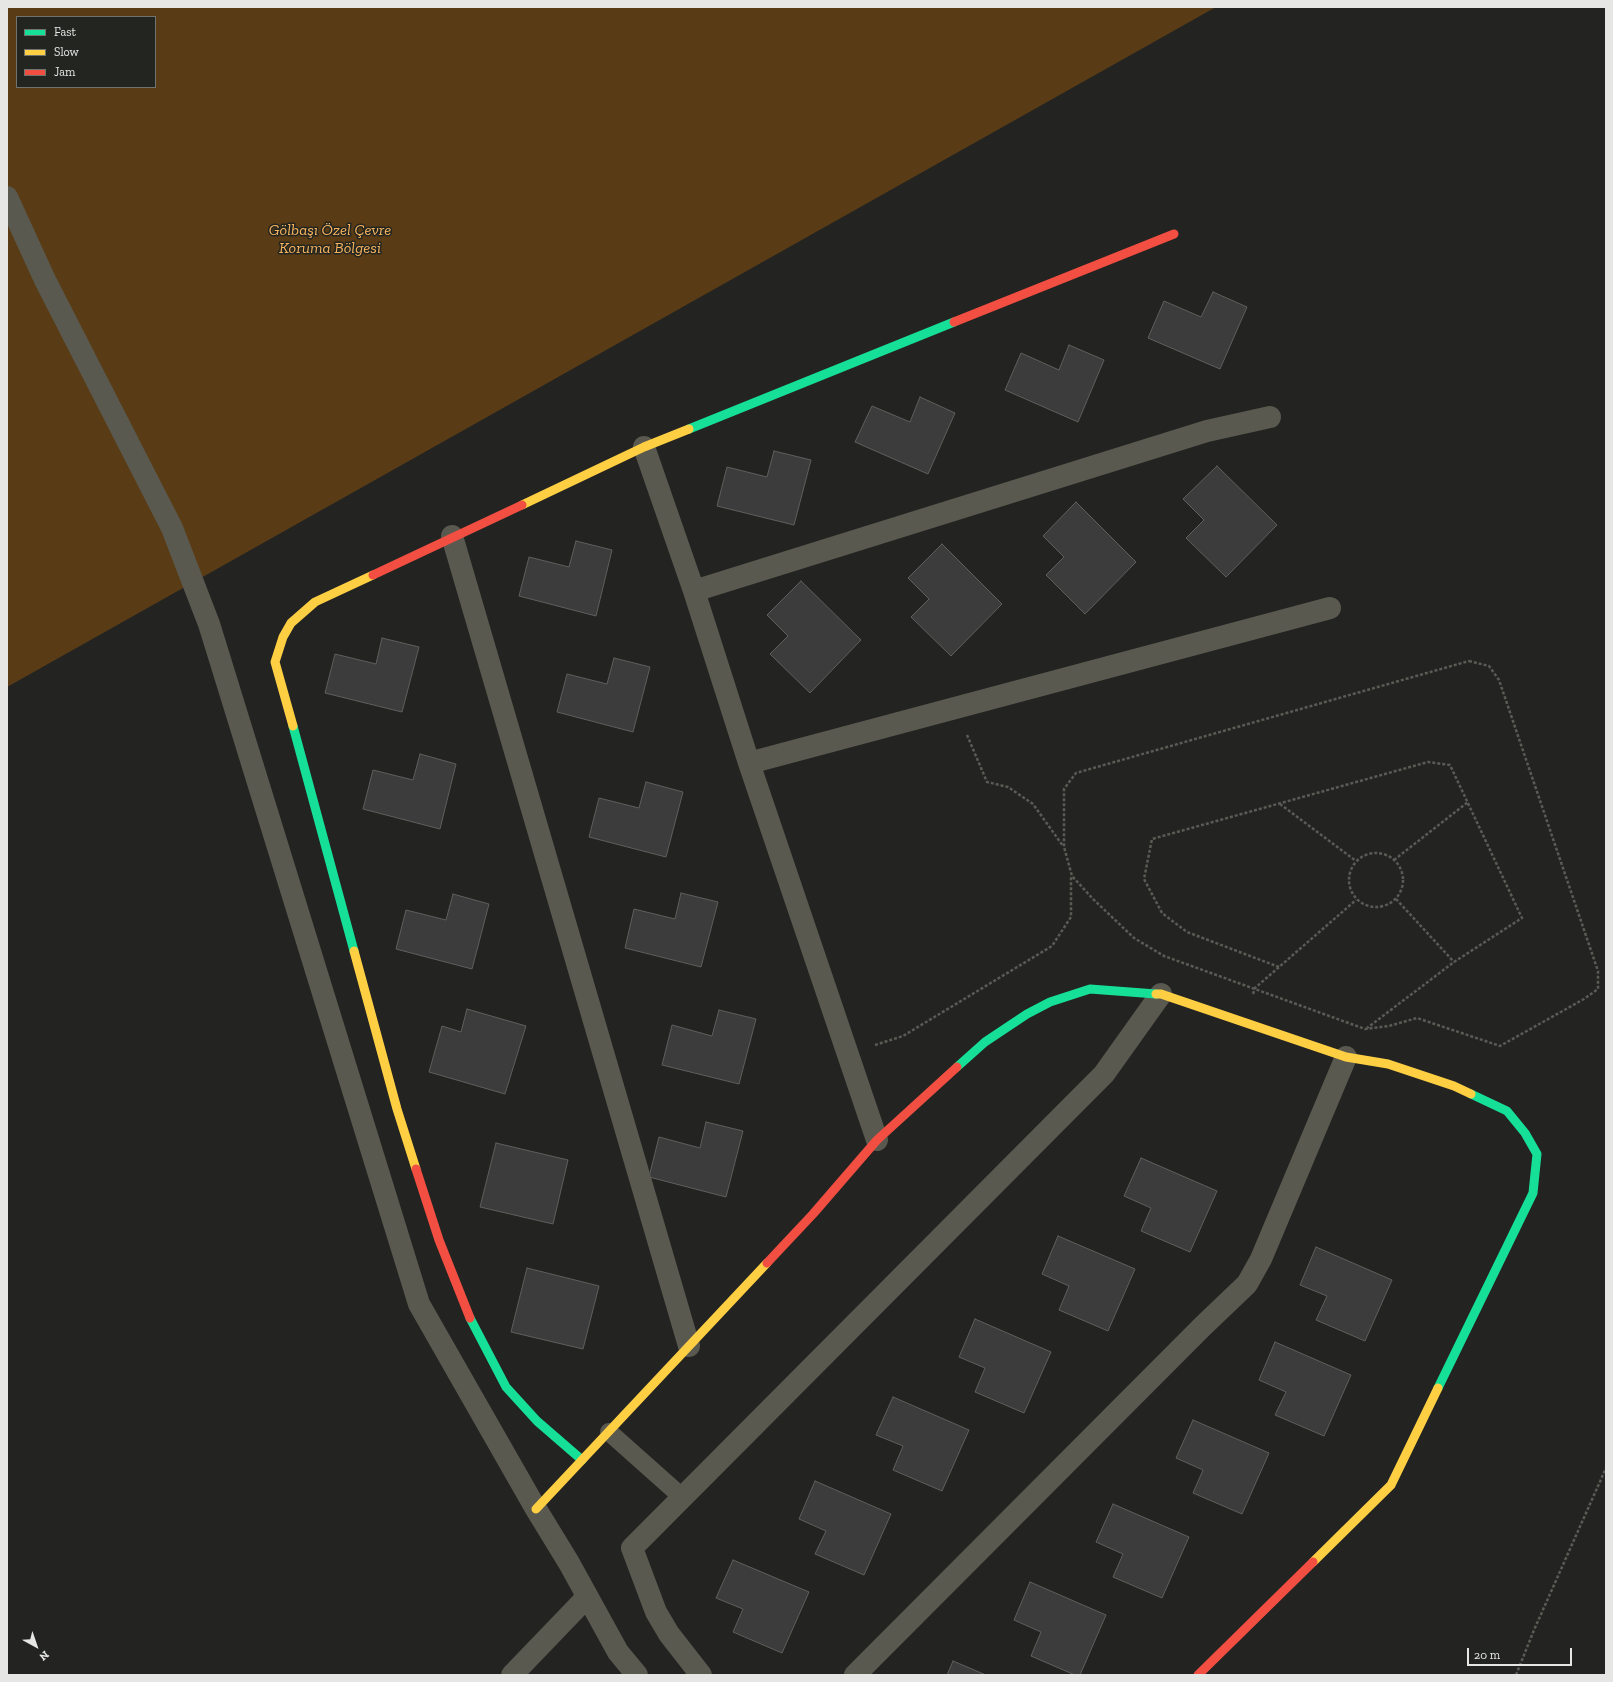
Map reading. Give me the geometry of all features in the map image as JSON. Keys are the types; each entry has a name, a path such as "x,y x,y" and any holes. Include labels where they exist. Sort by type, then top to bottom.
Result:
{"street":[{"path":"7,197 44,280 172,528 209,624 419,1304 536,1509 569,1563 618,1652 637,1675"},
{"path":"582,1460 537,1421 506,1387 470,1317 439,1240 395,1101 275,662 278,649 291,623 315,602 452,536 644,447 1174,234"},
{"path":"694,591 1207,431 1270,417"},
{"path":"644,447 694,591 749,763 877,1140"},
{"path":"452,536 689,1346"},
{"path":"749,763 1330,608"},
{"path":"536,1509 813,1214 877,1140 985,1042 1027,1014 1050,1002 1090,989 1161,994 1346,1058 1388,1064 1454,1086 1507,1111 1525,1133 1537,1154 1533,1193 1391,1485 1198,1675"},
{"path":"701,1675 668,1634 656,1612 632,1548 1104,1074 1161,994"},
{"path":"855,1675 1203,1326 1247,1284 1261,1259 1346,1058"},
{"path":"512,1675 587,1597"}],"lane":[{"path":"609,1432 682,1497"}],"path":[{"path":"848,1054 903,1036 1052,946 1071,917 1072,876 1064,847 1064,789 1076,773 1469,661 1489,666 1499,680 1596,963 1598,971 1598,988 1584,999 1500,1046 1417,1018 1389,1026 1365,1029 1164,956 1134,938 1093,899 1072,876"},
{"path":"956,708 987,782 1008,787 1033,804 1064,847"},
{"path":"1279,967 1187,932 1162,913 1144,879 1152,839 1428,762 1450,765 1522,918 1454,962 1365,1029"},
{"path":"1394,860 1468,802"},
{"path":"1280,804 1356,861"},
{"path":"1368,854 1382,854 1394,860 1402,872 1402,886 1396,898 1384,907 1369,907 1356,900 1349,887 1350,873 1356,861 1368,854"},
{"path":"1396,898 1454,962"},
{"path":"1246,1023 1255,988 1356,900"},
{"path":"1516,1675 1534,1630 1606,1468"}],"green space":[{"name":"Gölbaşı Özel Çevre Koruma Bölgesi","path":"7,7 1216,7 7,687"}],"building":[{"path":"1213,292 1247,307 1220,369 1148,338 1164,301 1201,317"},
{"path":"1069,345 1104,360 1078,422 1005,390 1021,353 1059,370"},
{"path":"920,397 955,413 928,474 855,442 872,406 910,422"},
{"path":"774,451 811,460 794,525 717,506 727,467 767,477"},
{"path":"1217,466 1277,525 1226,577 1186,538 1204,520 1183,499"},
{"path":"1076,502 1136,562 1085,614 1046,575 1064,557 1043,536"},
{"path":"576,541 612,550 596,616 519,596 529,557 569,567"},
{"path":"942,544 1002,604 951,656 911,617 929,599 908,578"},
{"path":"801,581 861,640 810,693 770,654 788,636 767,615"},
{"path":"382,638 419,647 402,712 325,693 335,654 376,664"},
{"path":"614,658 650,667 633,732 557,712 567,674 607,684"},
{"path":"420,754 456,764 440,829 363,809 373,770 413,780"},
{"path":"646,782 683,792 666,857 589,837 599,798 639,808"},
{"path":"681,893 718,902 701,967 625,948 634,909 675,919"},
{"path":"453,894 489,904 472,969 396,949 406,910 446,920"},
{"path":"467,1009 526,1026 505,1094 429,1072 442,1026 461,1032"},
{"path":"719,1010 756,1019 739,1084 662,1065 672,1025 712,1036"},
{"path":"706,1122 743,1131 726,1197 649,1177 659,1137 700,1148"},
{"path":"496,1143 568,1160 553,1224 480,1207"},
{"path":"1141,1158 1217,1191 1190,1252 1141,1231 1151,1208 1124,1196"},
{"path":"1058,1236 1135,1269 1108,1331 1059,1310 1069,1286 1042,1274"},
{"path":"1316,1247 1392,1280 1365,1341 1316,1320 1327,1296 1300,1285"},
{"path":"527,1268 599,1286 583,1349 511,1332"},
{"path":"975,1319 1051,1352 1024,1413 975,1392 985,1368 959,1357"},
{"path":"1275,1342 1351,1375 1324,1436 1275,1415 1286,1392 1259,1380"},
{"path":"893,1397 969,1430 942,1491 893,1470 903,1446 876,1435"},
{"path":"1193,1420 1269,1453 1242,1514 1193,1493 1203,1470 1176,1458"},
{"path":"815,1481 891,1514 864,1575 815,1554 826,1531 799,1519"},
{"path":"1113,1504 1189,1537 1162,1598 1113,1577 1123,1554 1096,1542"},
{"path":"733,1560 809,1592 782,1653 733,1632 743,1609 716,1598"},
{"path":"1030,1582 1106,1615 1080,1675 1075,1675 1031,1656 1041,1632 1014,1620"},
{"path":"953,1661 986,1675 947,1675"}],"traffic: fast":[{"path":"689,429 954,322"},
{"path":"293,726 354,951"},
{"path":"957,1067 985,1042 1027,1014 1050,1002 1090,989 1156,994"},
{"path":"1438,1388 1533,1193 1537,1154 1525,1133 1507,1111 1471,1094"},
{"path":"470,1318 506,1387 537,1421 582,1460"}],"traffic: slow":[{"path":"522,505 644,447 689,429"},
{"path":"293,726 275,662 283,637 291,623 315,602 373,575"},
{"path":"354,951 397,1109 416,1169"},
{"path":"1156,994 1161,994 1346,1057 1388,1064 1454,1086 1471,1094"},
{"path":"536,1509 767,1263"},
{"path":"1313,1562 1391,1485 1438,1388"}],"traffic: jam":[{"path":"954,322 1174,234"},
{"path":"373,575 522,505"},
{"path":"767,1263 813,1214 877,1140 957,1067"},
{"path":"416,1169 439,1240 470,1318"},
{"path":"1198,1675 1313,1562"}]}
